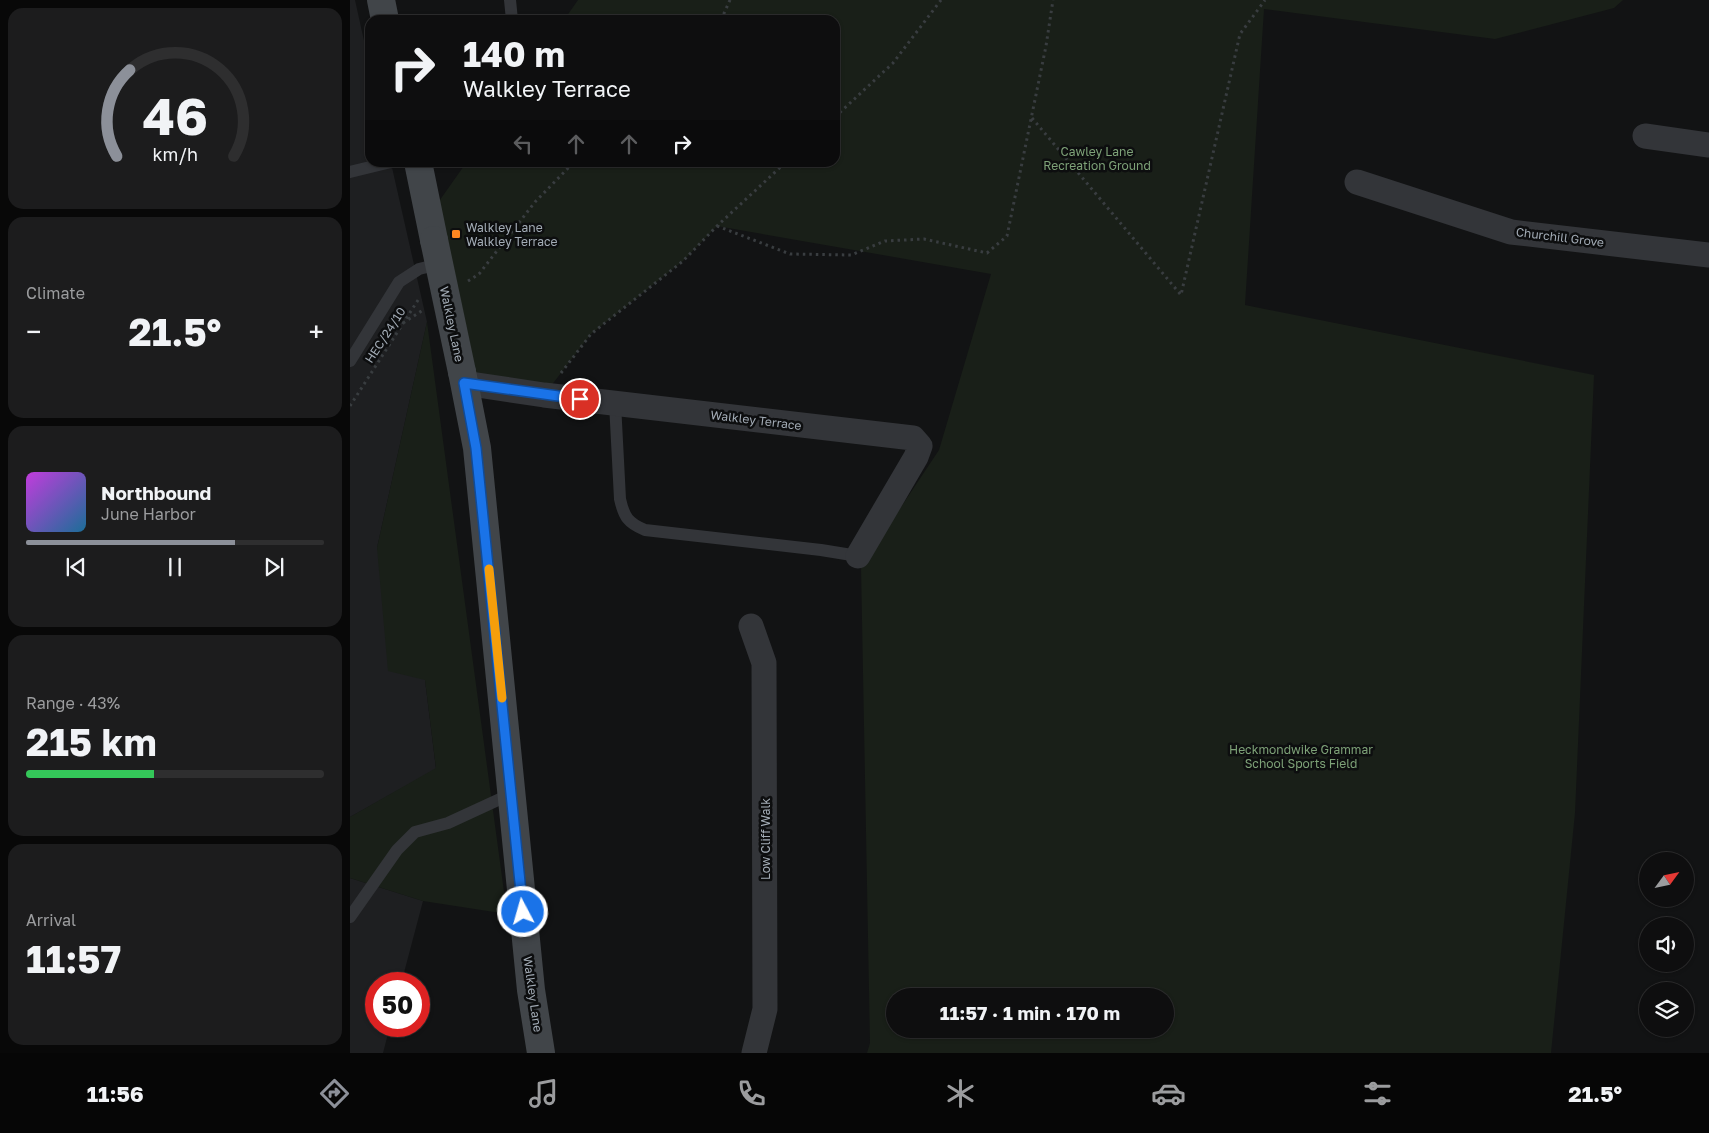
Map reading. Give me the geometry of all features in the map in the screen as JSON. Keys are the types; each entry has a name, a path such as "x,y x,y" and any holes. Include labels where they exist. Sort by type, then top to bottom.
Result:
{"main road":[{"path":"381,0 384,15"},
{"name":"Walkley Lane","path":"419,167 445,268 476,448 531,990 541,1053"}],"street":[{"path":"1645,136 1709,145"},
{"name":"Churchill Grove","path":"1357,182 1512,232 1709,255"},
{"name":"Walkley Terrace","path":"463,378 544,394 913,438 920,446 916,457 858,556"},
{"name":"Low Cliff Walk","path":"751,626 764,663 765,1009 754,1053"}],"lane":[{"path":"510,0 512,15"},
{"path":"350,172 370,167"},
{"path":"350,361 399,282 419,269 445,268"},
{"path":"615,403 620,499 622,510 634,526 646,530 858,556"},
{"path":"350,917 397,850 415,832 448,823 511,794"}],"path":[{"path":"724,15 730,0"},
{"path":"840,112 893,63 941,0"},
{"path":"717,226 790,254 851,254 885,241 924,239 987,253 1007,236 1032,118 1053,0"},
{"path":"1032,118 1181,295 1240,34 1265,0"},
{"name":"HEC/24/10","path":"350,406 424,290 445,268 479,274 535,202 569,167"},
{"path":"544,394 591,334 683,261 717,226 781,167"},
{"path":"403,323 426,308"}],"shaded area":[{"path":"350,0 355,0 365,45 365,167 392,167 427,322 377,548 425,680 436,769 350,817"},
{"path":"350,878 423,901 404,972 365,972 365,1037 387,1037 383,1053 350,1053"}],"green space":[{"path":"578,0 1623,0 1614,8 1495,39 1264,9 1245,305 1594,375 1575,813 1551,1053 867,1053 870,1043 861,567 939,450 991,274 717,226 683,261 591,334 544,395 464,383 430,214 463,167 840,167 840,15 568,15"},
{"path":"427,322 507,914 423,901 350,878 350,817 436,768 425,680 388,671 377,548"}],"slow traffic":[{"path":"489,569 502,698"}],"place":[{"name":"Walkley Lane Walkley Terrace","path":"456,234"}],"route":[{"path":"523,912 476,448 464,383 580,399"}],"park label":[{"name":"Cawley Lane Recreation Ground","path":"1097,158"},
{"name":"Heckmondwike Grammar School Sports Field","path":"1301,756"}]}
